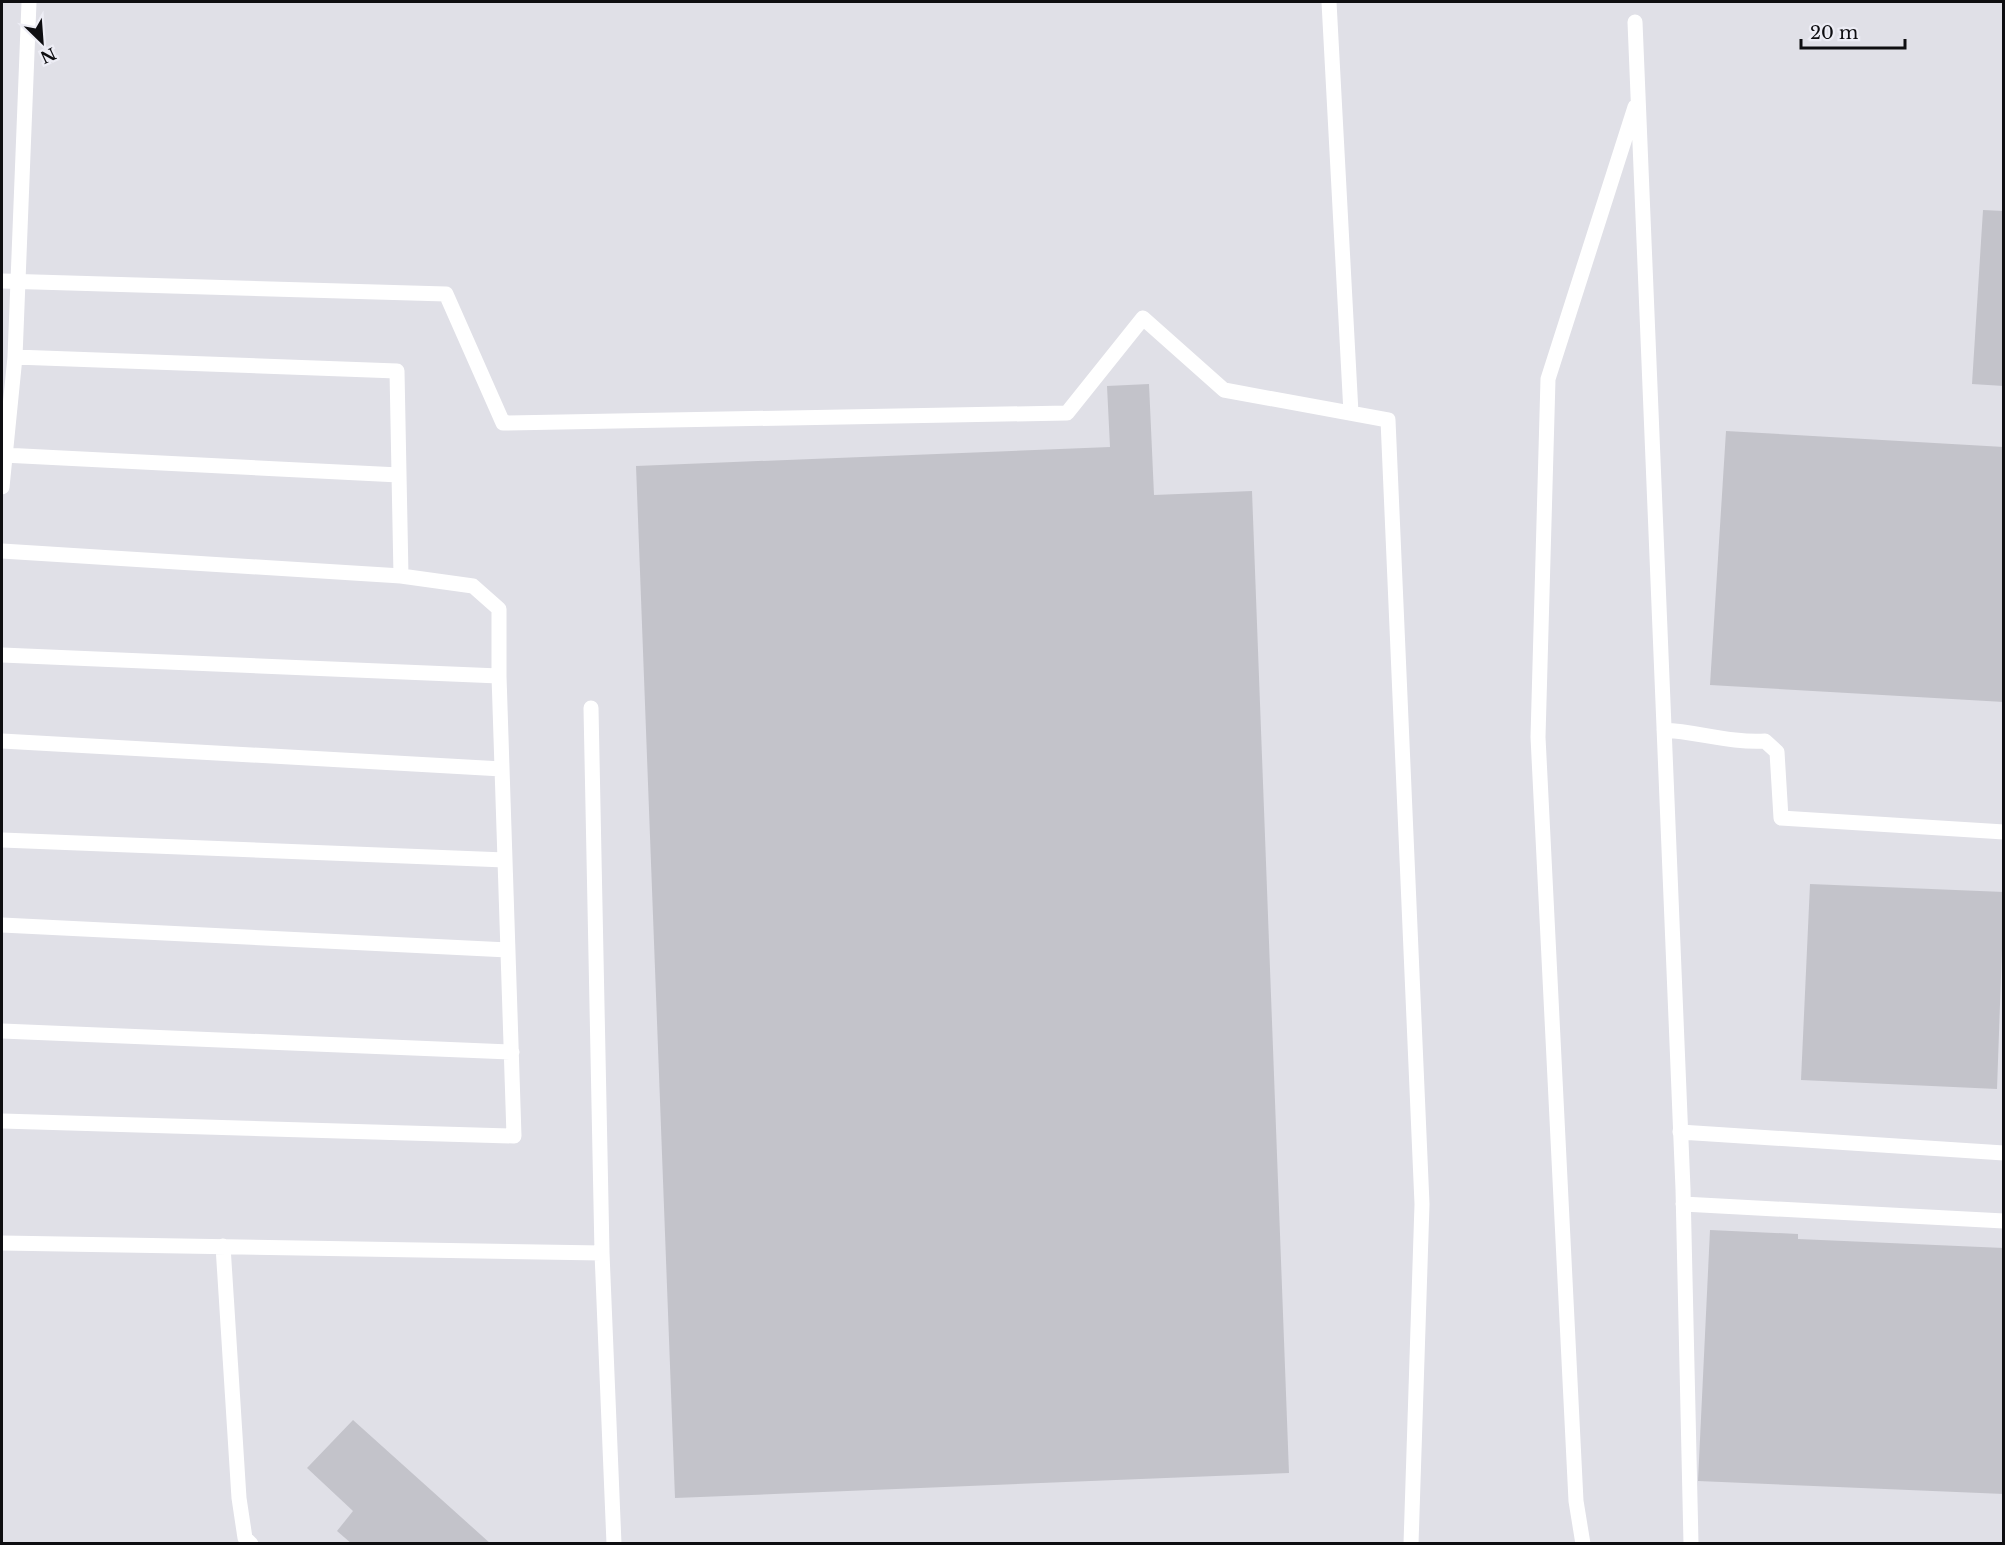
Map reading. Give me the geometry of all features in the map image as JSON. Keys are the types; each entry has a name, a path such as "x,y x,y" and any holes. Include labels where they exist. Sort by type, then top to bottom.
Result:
{"lane":[{"path":"2,487 3,455 15,357 29,2"},
{"path":"1329,2 1351,413"},
{"path":"1635,22 1683,1204 1691,1544"},
{"path":"1583,1544 1576,1501 1538,737 1548,378 1638,96"},
{"path":"2,281 446,294 503,423 1067,413 1143,318 1224,390 1388,420 1422,1204 1411,1544"},
{"path":"15,357 397,371 401,576"},
{"path":"3,455 399,475"},
{"path":"2,551 401,576 473,586 499,609 499,676 514,1136 2,1121"},
{"path":"2,655 499,676"},
{"path":"591,708 602,1253 614,1544"},
{"path":"1664,730 1695,731 1741,742 1765,741 1777,752 1781,818 2004,832"},
{"path":"2,741 502,769"},
{"path":"2,840 505,860"},
{"path":"2,925 508,950"},
{"path":"2,1031 512,1052"},
{"path":"1680,1132 2004,1153"},
{"path":"1683,1204 2004,1221"},
{"path":"2,1243 602,1253"},
{"path":"223,1246 239,1498 245,1538 251,1544"}],"building":[{"path":"1983,210 2004,211 2004,386 1972,384"},
{"path":"1149,384 1154,495 1252,491 1289,1473 675,1498 636,466 1110,447 1107,386"},
{"path":"1726,431 2004,447 2004,702 1710,685"},
{"path":"1810,884 2004,892 1997,1089 1801,1080"},
{"path":"1710,1230 1798,1234 1798,1239 2004,1248 2004,1494 1698,1481"},
{"path":"353,1420 491,1544 352,1544 337,1531 353,1511 307,1468"}]}
